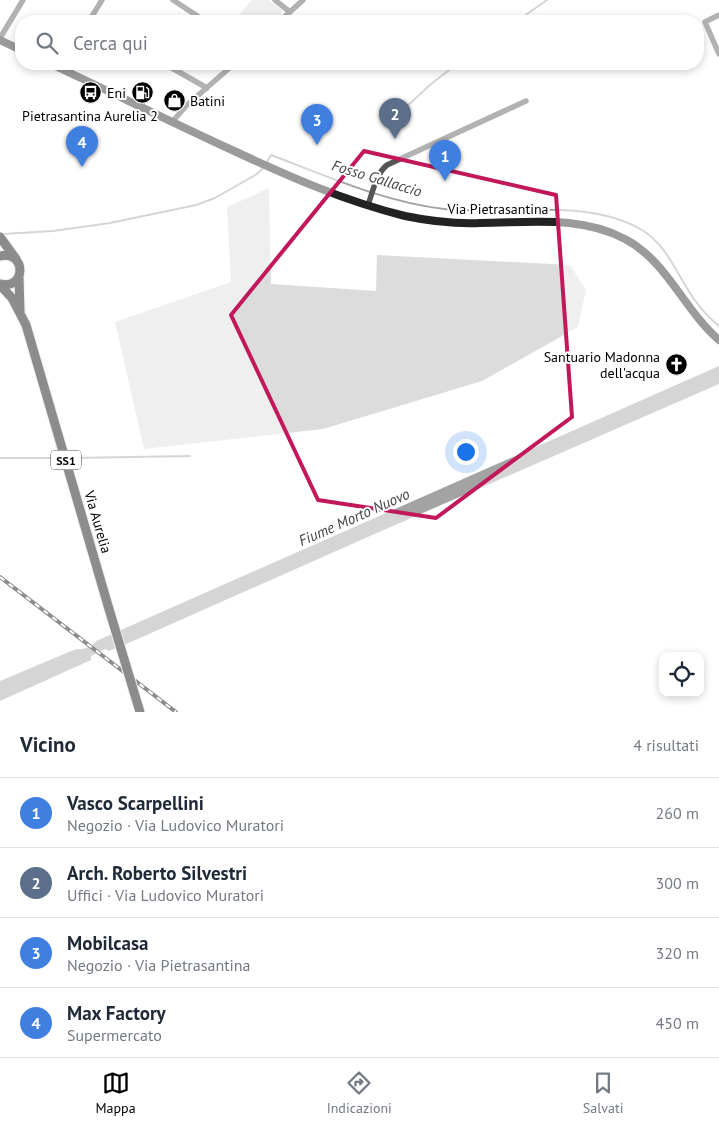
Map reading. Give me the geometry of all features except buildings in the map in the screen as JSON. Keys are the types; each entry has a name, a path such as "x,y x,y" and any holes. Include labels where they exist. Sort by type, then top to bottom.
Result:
{"main road":[{"path":"0,237 18,262"},
{"path":"0,256 9,256 18,262"},
{"name":"SS1","path":"0,285 11,284 19,276 18,262"},
{"name":"Via Aurelia","path":"19,276 20,312"},
{"name":"Via Aurelia","path":"0,285 12,298 29,334 140,712"}],"street":[{"path":"15,47 0,39 23,0"},
{"path":"93,15 102,0"},
{"path":"173,0 196,15"},
{"path":"275,0 290,12"},
{"path":"287,15 303,0"},
{"path":"719,15 704,22 719,54"},
{"name":"Via Pietrasantina","path":"70,70 172,122 272,169 308,184 391,212 432,221 479,224 557,222 589,226 611,232 640,248 655,263 696,316 719,340"},
{"path":"176,70 207,88"},
{"path":"172,122 187,105 227,70"},
{"path":"368,205 375,184 387,165 526,100"}],"highlighted area":[{"path":"364,151 556,195 572,417 436,518 318,500 231,315"}],"shaded area":[{"path":"252,0 268,0 282,10 280,15 238,15"},
{"path":"269,188 271,284 376,291 377,255 570,265 586,290 578,327 482,381 323,429 144,449 115,322 231,282 227,207"},
{"path":"719,366 719,384 140,638 109,651 105,649 91,656 91,660 0,701 0,681 76,649 90,646 96,641"}],"waterway":[{"path":"526,15 547,0"},
{"path":"391,121 449,70"},
{"name":"Fosso Gallaccio","path":"267,162 271,155 356,187 422,206 468,210 571,210 620,220 642,230 659,244 697,303 719,326"},
{"name":"Fosso Gallaccio","path":"3,234 53,231 110,223 196,205 215,198 257,174 263,168"},
{"path":"71,458 190,456"},
{"path":"0,458 58,458"}],"railway":[{"path":"0,577 176,712"}],"place":[{"name":"Pietrasantina Aurelia 2","path":"90,93"},
{"name":"Eni","path":"142,93"},
{"name":"Batini","path":"174,101"},
{"name":"Arch. Roberto Silvestri","path":"395,139"},
{"name":"Mobilcasa","path":"317,145"},
{"name":"Max Factory","path":"82,167"},
{"name":"Vasco Scarpellini","path":"445,181"},
{"name":"Santuario Madonna dell'acqua","path":"676,365"}],"water label":[{"name":"Fiume Morto Nuovo","path":"354,517"}]}
